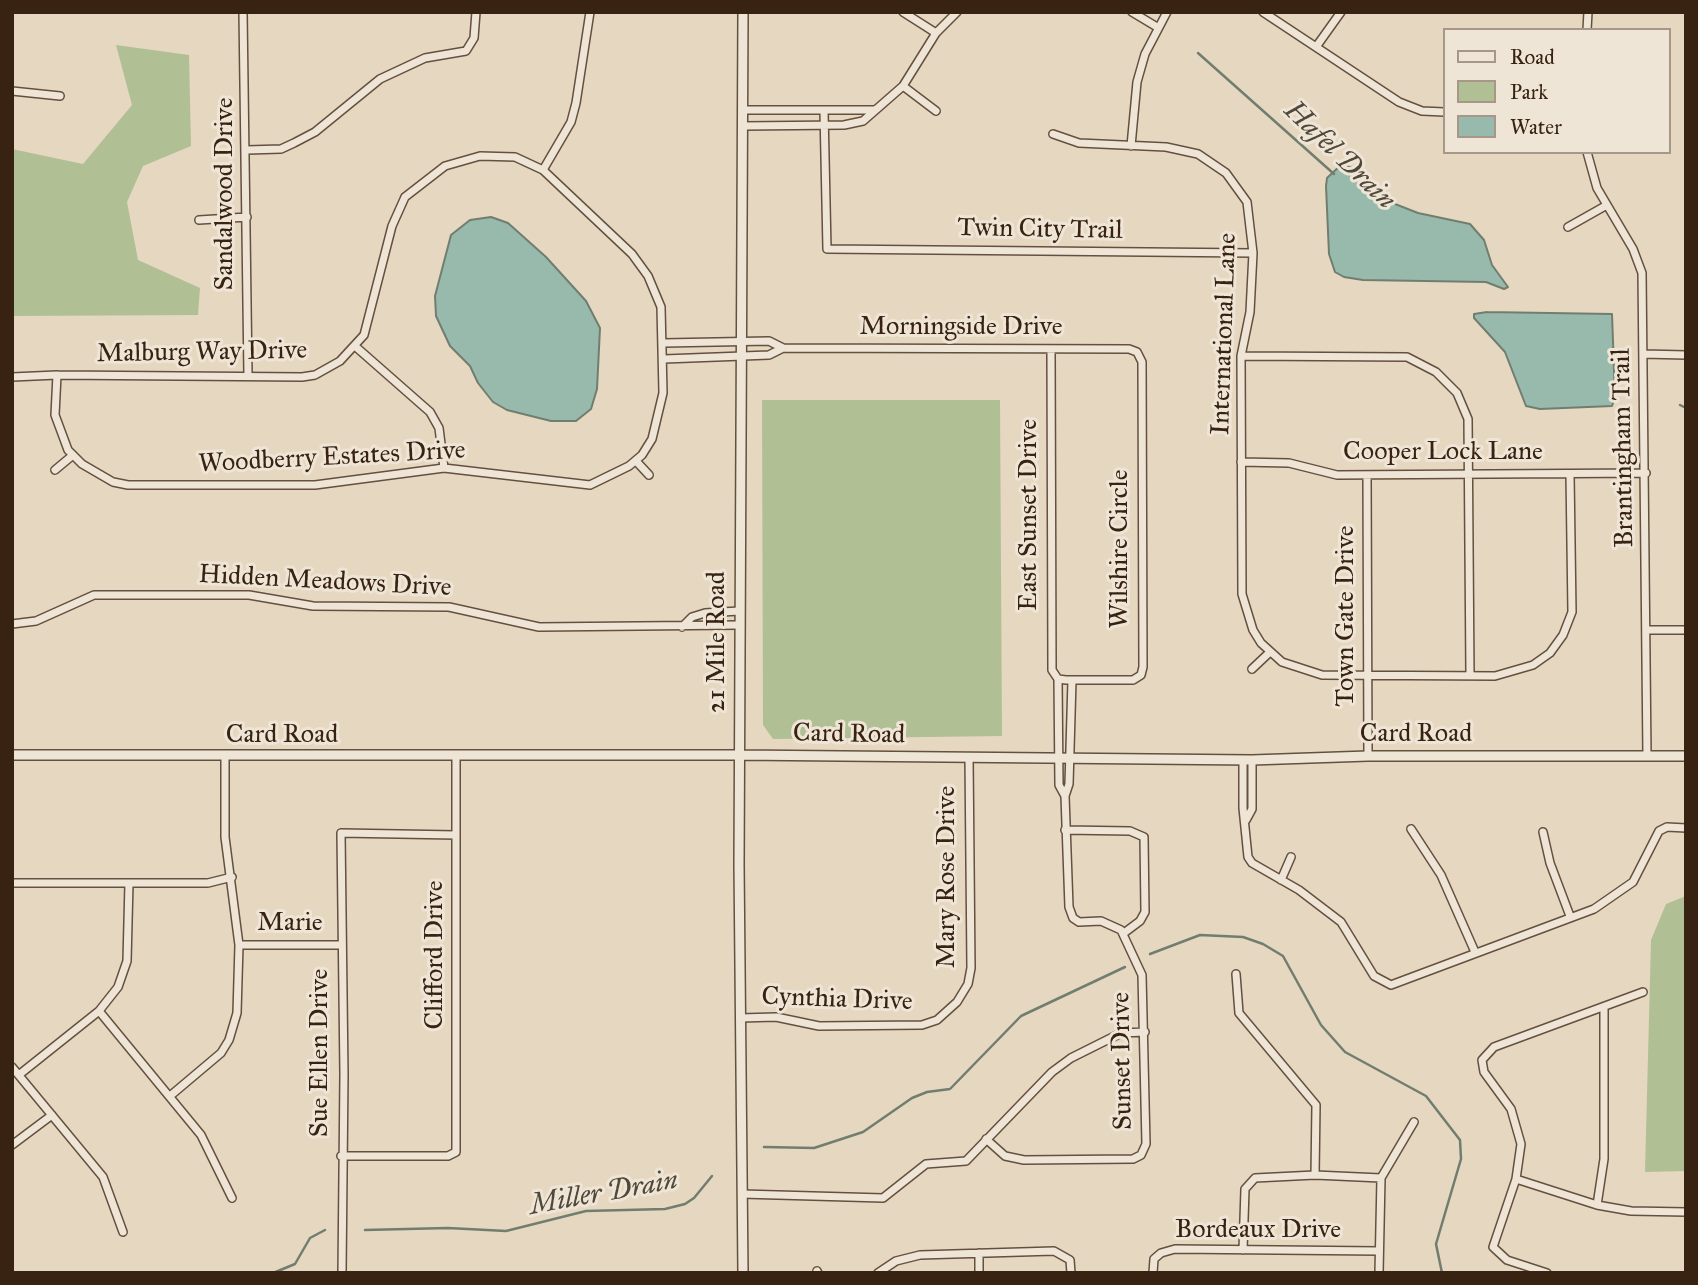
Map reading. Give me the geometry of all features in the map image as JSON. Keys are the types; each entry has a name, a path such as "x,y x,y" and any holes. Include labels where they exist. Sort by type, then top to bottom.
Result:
{"street":[{"name":"Sandalwood Drive","path":"243,12 247,150 248,376"},
{"path":"247,150 281,149 305,139 380,79 425,58 466,51 471,47 476,12"},
{"path":"543,170 571,122 590,12"},
{"name":"21 Mile Road","path":"743,12 743,342 739,611 743,1273"},
{"path":"903,12 936,33"},
{"path":"743,126 824,126 863,121 903,86 936,33 957,12"},
{"path":"1132,12 1157,27"},
{"path":"1131,146 1137,82 1157,27 1167,12"},
{"path":"1263,12 1399,102 1422,111 1442,112"},
{"path":"1316,47 1340,12"},
{"path":"903,86 936,111"},
{"path":"12,91 60,96"},
{"path":"743,110 874,110"},
{"path":"788,126 789,111"},
{"path":"824,111 824,126"},
{"name":"Twin City Trail","path":"824,126 827,249 1253,253"},
{"name":"International Lane","path":"1053,134 1079,143 1167,147 1198,154 1226,173 1247,202 1253,253 1250,312 1241,356 1242,594 1248,620 1261,643 1282,662 1310,673 1495,676 1533,665 1550,653 1563,635 1572,612 1570,474"},
{"name":"Brantingham Trail","path":"1587,154 1591,174 1633,249 1642,273 1647,756"},
{"path":"444,468 439,428 430,412 356,347 364,335 392,226 405,197 445,166 480,156 516,157 543,170 632,254 648,276 661,307 664,343"},
{"path":"1568,227 1607,205"},
{"path":"199,220 247,217"},
{"name":"Morningside Drive","path":"664,343 769,341 783,348 1129,349 1138,352"},
{"name":"Woodberry Estates Drive","path":"57,375 55,415 60,433 73,455 97,474 128,485 315,485 444,468 590,485 611,477 636,461 652,439 663,393 664,343"},
{"name":"Malburg Way Drive","path":"12,377 315,375 340,361 356,347"},
{"name":"Morningside Drive","path":"664,359 769,355 783,348"},
{"name":"East Sunset Drive","path":"1051,349 1052,667 1058,679 1058,757"},
{"name":"Wilshire Circle","path":"1072,680 1133,680 1142,672 1142,362 1138,352"},
{"path":"1643,354 1686,355"},
{"path":"1241,356 1393,356 1420,362 1447,382 1463,403 1468,419 1470,675"},
{"path":"55,470 73,455"},
{"path":"636,461 649,475"},
{"name":"Cooper Lock Lane","path":"1241,462 1289,463 1337,475 1646,473"},
{"name":"Town Gate Drive","path":"1367,475 1368,756"},
{"name":"Hidden Meadows Drive","path":"12,624 36,621 94,595 249,595 313,606 449,607 539,626 739,625"},
{"name":"Hidden Meadows Drive","path":"682,627 692,617 705,613 739,611"},
{"path":"1647,630 1686,630"},
{"path":"1252,669 1270,652"},
{"path":"1058,679 1072,680 1071,757 1069,784 1065,796 1065,830 1071,914 1079,922 1101,921 1124,933 1140,921 1145,912 1144,837 1130,831 1065,830"},
{"name":"Card Road","path":"12,755 739,755 1247,760 1368,756 1686,756"},
{"path":"170,1096 213,1062 229,1040 239,999 239,945 225,837 225,756"},
{"name":"Clifford Drive","path":"341,1156 448,1156 456,1152 456,757"},
{"name":"Mary Rose Drive","path":"963,995 971,968 969,757"},
{"path":"1058,757 1059,785 1065,796"},
{"path":"1247,760 1248,857 1257,868 1281,880 1341,922 1374,976 1382,983 1395,984 1594,909 1632,884 1659,831 1667,827 1686,828"},
{"path":"1411,829 1441,875 1475,952"},
{"path":"1543,832 1570,916"},
{"name":"Sue Ellen Drive","path":"342,1273 341,1156 344,1074 341,833 456,835"},
{"path":"1281,880 1291,857"},
{"path":"12,883 208,883 232,877"},
{"path":"20,1074 99,1011 118,987 126,970 129,883"},
{"name":"Sunset Drive","path":"986,1139 1004,1156 1019,1160 1127,1160 1138,1157 1146,1144 1143,975 1124,933"},
{"name":"Marie","path":"239,945 342,944"},
{"path":"1236,974 1239,1013 1316,1105 1315,1175"},
{"path":"1546,1273 1507,1260 1493,1247 1521,1160 1517,1126 1511,1109 1482,1067 1485,1055 1494,1047 1643,992"},
{"name":"Cynthia Drive","path":"740,1018 776,1017 819,1026 927,1024 942,1017 963,995"},
{"path":"1597,1205 1604,1158 1604,1007"},
{"path":"99,1011 201,1135 232,1198"},
{"path":"742,1195 883,1198 926,1164 966,1161 1071,1058 1121,1033 1145,1032"},
{"path":"12,1067 103,1177 123,1232"},
{"path":"12,1145 52,1115"},
{"path":"1379,1273 1381,1178 1414,1122"},
{"path":"1243,1250 1245,1189 1249,1182 1258,1177 1315,1175 1381,1178"},
{"path":"1516,1179 1597,1205 1632,1211 1686,1212"},
{"name":"Bordeaux Drive","path":"1153,1273 1154,1259 1166,1251 1379,1251"},
{"path":"979,1253 979,1273"},
{"path":"882,1271 895,1261 920,1255 1061,1253 1070,1260 1072,1273"}],"green space":[{"path":"116,45 189,55 191,146 143,166 127,202 138,260 200,288 198,315 12,316 12,149 83,164 132,105"},
{"path":"762,400 1000,400 1002,736 773,739 763,725"},
{"path":"1686,896 1686,1171 1645,1172 1651,940 1666,904"}],"water":[{"path":"1342,164 1362,172 1395,204 1418,213 1470,224 1484,240 1492,265 1508,287 1504,289 1486,282 1363,280 1344,277 1335,272 1329,254 1326,186 1327,178"},
{"path":"491,217 508,223 546,257 586,301 600,328 597,389 591,409 576,421 551,421 507,410 493,402 478,383 470,366 450,346 436,316 435,296 451,235 470,220"},
{"path":"1474,314 1612,314 1615,397 1612,406 1540,409 1526,406 1505,352 1474,318"}],"waterway":[{"name":"Hafel Drain","path":"1198,53 1334,174"},
{"name":"Hafel Drain","path":"1680,405 1686,408"},
{"name":"Miller Drain","path":"1150,954 1200,935 1243,937 1263,944 1283,956 1321,1025 1345,1052 1426,1096 1460,1140 1461,1159 1436,1244 1442,1273"},
{"name":"Miller Drain","path":"764,1147 814,1148 863,1132 912,1098 927,1092 950,1089 1021,1016 1125,967"},
{"name":"Miller Drain","path":"365,1230 448,1228 506,1231 586,1211 665,1209 685,1204 694,1198 712,1176"},
{"name":"Miller Drain","path":"273,1273 295,1264 310,1238 325,1230"}]}
